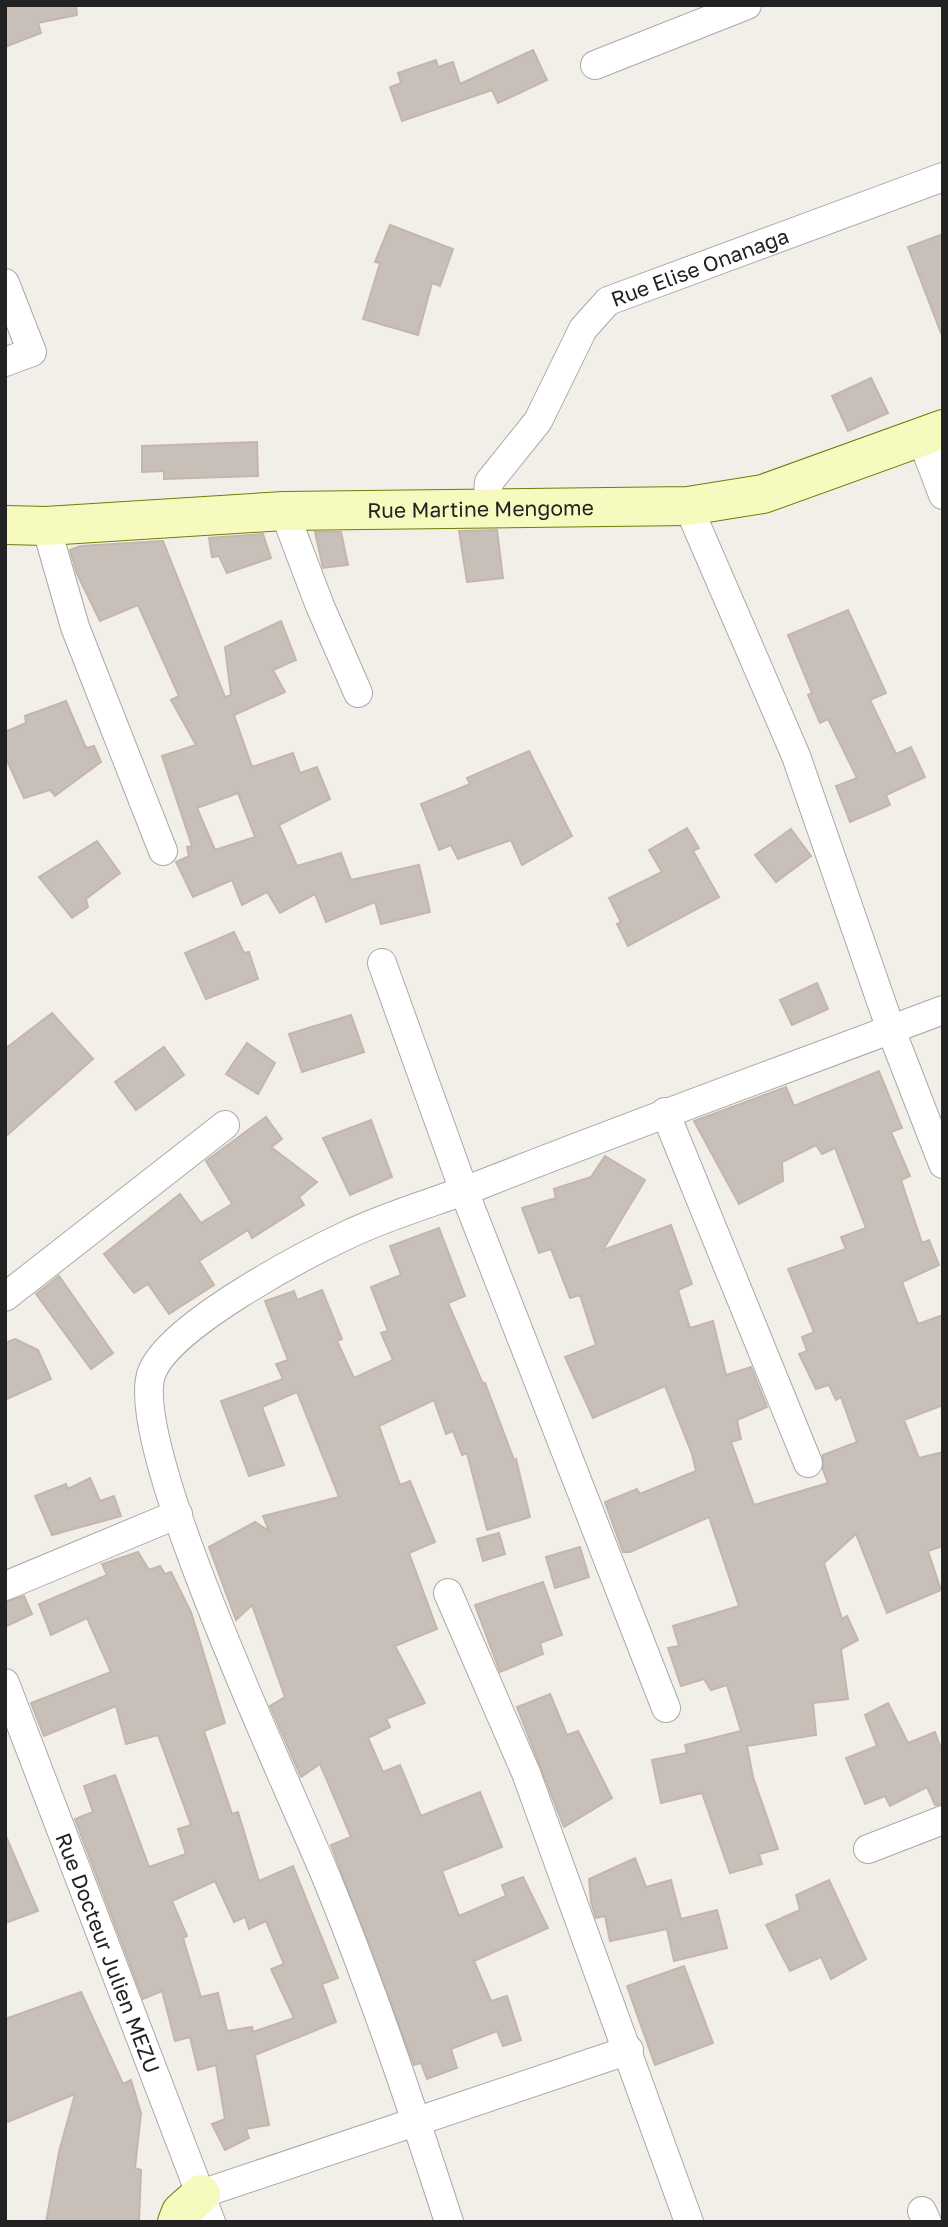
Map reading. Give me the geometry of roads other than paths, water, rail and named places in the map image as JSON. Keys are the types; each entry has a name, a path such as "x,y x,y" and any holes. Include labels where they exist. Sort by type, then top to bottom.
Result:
{"street":[{"path":"595,65 747,5"},
{"name":"Rue Elise Onanaga","path":"487,507 489,482 538,421 583,329 608,300 943,177"},
{"path":"5,283 32,352 5,362"},
{"path":"932,433 943,495"},
{"name":"Rue Martine Mengome","path":"5,525 46,526 284,511 688,506 763,494 932,433"},
{"path":"688,506 796,756 891,1030 943,1164"},
{"path":"284,511 320,606 358,693"},
{"path":"46,526 75,627 163,851"},
{"path":"382,963 464,1191 666,1708"},
{"path":"449,2222 416,2121 329,1883 235,1666 178,1514 151,1422 146,1388 162,1351 195,1325 251,1289 350,1233 665,1112 943,1010"},
{"path":"665,1112 808,1463"},
{"path":"5,1297 225,1125"},
{"path":"5,1586 178,1514"},
{"path":"448,1593 526,1773 629,2050 689,2222"},
{"name":"Rue Docteur Julien MEZU","path":"5,1684 206,2208"},
{"path":"867,1849 943,1820"},
{"path":"177,2222 181,2212 206,2208 416,2121 629,2050"}]}
